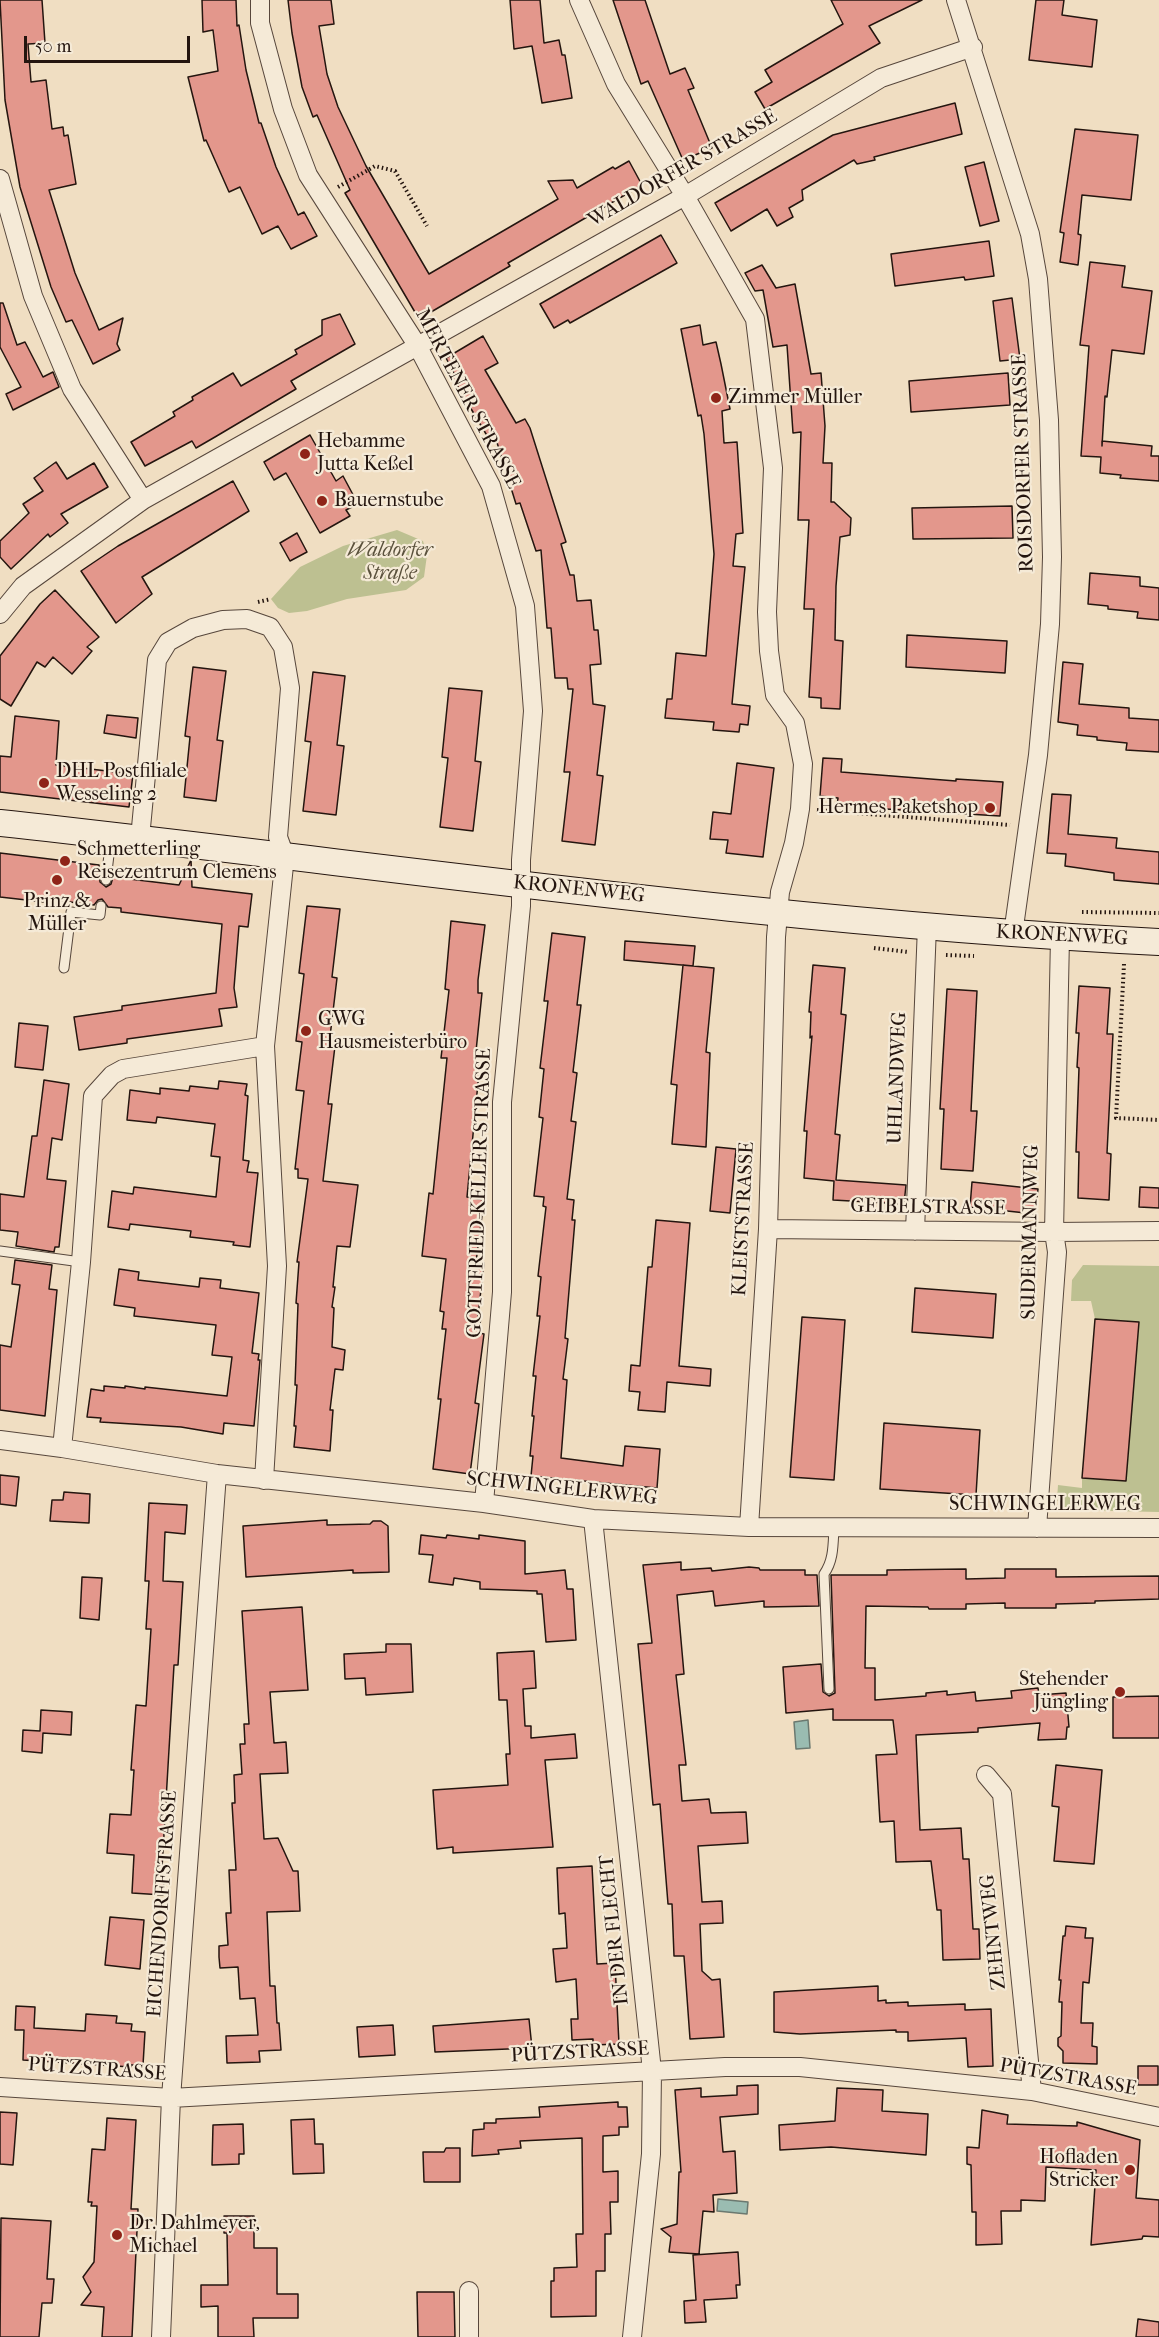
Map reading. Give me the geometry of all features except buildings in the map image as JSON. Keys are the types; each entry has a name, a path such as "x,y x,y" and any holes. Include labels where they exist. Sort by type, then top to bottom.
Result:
{"street":[{"name":"MERTENER STRASSE","path":"260,0 260,22 283,109 308,175 417,345 491,486 525,606 533,711 521,860 522,884"},
{"name":"KLEISTSTRASSE","path":"579,0 616,84 685,196 755,319 773,468 767,612 769,651 776,695 795,723 803,765 800,809 794,843 780,892 776,936 768,1228 749,1527"},
{"name":"ROISDORFER STRASSE","path":"957,0 1030,234 1038,279 1048,408 1052,557 1050,624 1029,827 1013,934"},
{"name":"WALDORFER STRASSE","path":"0,614 23,586 143,500 685,196 880,78 973,47"},
{"path":"0,179 33,296 72,389 143,500"},
{"path":"140,838 157,660 168,642 193,628 223,620 247,619 270,627 283,647 290,688 278,837 285,856 265,1046 277,1266 264,1480"},
{"name":"KRONENWEG","path":"0,823 779,913 1013,934 1159,942"},
{"name":"GOTTFRIED-KELLER-STRASSE","path":"484,1503 502,1292 502,1102 522,884"},
{"name":"UHLANDWEG","path":"915,1231 927,926"},
{"name":"SUDERMANNWEG","path":"1037,1528 1057,1252 1054,1233 1060,937"},
{"path":"62,1448 81,1262 93,1096 112,1075 123,1069 265,1046"},
{"name":"GEIBELSTRASSE","path":"768,1228 1054,1233 1159,1231"},
{"name":"SCHWINGELERWEG","path":"0,1440 217,1474 484,1503 593,1519 749,1527 1159,1528"},
{"name":"EICHENDORFFSTRASSE","path":"161,2337 171,2098 217,1474"},
{"name":"IN DER FLECHT","path":"593,1519 652,2071 651,2154 632,2337"},
{"name":"ZEHNTWEG","path":"986,1775 1002,1794 1032,2091"},
{"name":"PÜTZSTRASSE","path":"0,2087 171,2098 724,2067 800,2067 1032,2091 1159,2117"},
{"path":"469,2291 469,2337"}],"lane":[{"path":"106,880 111,835"},
{"path":"64,968 71,912 100,915 101,906"},
{"path":"0,1251 81,1262"},
{"path":"829,1689 824,1574 830,1566 834,1527"}],"path":[{"path":"321,197 375,166 395,171 427,226"},
{"path":"800,809 1029,827"},
{"path":"1124,964 1116,1118 1159,1120"}],"green space":[{"name":"Waldorfer Straße","path":"397,530 423,541 427,555 424,577 406,590 347,599 307,611 289,613 278,608 271,599 300,567 343,546"},
{"path":"1083,1265 1159,1266 1159,1512 1066,1510 1057,1500 1058,1485 1082,1488 1082,1478 1126,1481 1139,1322 1095,1319 1091,1301 1071,1301 1072,1280"}],"water":[{"path":"808,1720 810,1748 796,1749 794,1722"},
{"path":"718,2199 748,2202 747,2214 717,2211"}],"place":[{"name":"Zimmer Müller","path":"716,398"},
{"name":"Hebamme Jutta Keßel","path":"305,454"},
{"name":"Bauernstube","path":"322,501"},
{"name":"DHL Postfiliale Wesseling 2","path":"44,783"},
{"name":"Hermes Paketshop","path":"990,808"},
{"name":"Schmetterling Reisezentrum Clemens","path":"65,861"},
{"name":"Prinz & Müller","path":"57,880"},
{"name":"GWG Hausmeisterbüro","path":"306,1031"},
{"name":"Stehender Jüngling","path":"1120,1692"},
{"name":"Hofladen Stricker","path":"1130,2170"},
{"name":"Dr. Dahlmeyer, Michael","path":"117,2235"}]}
